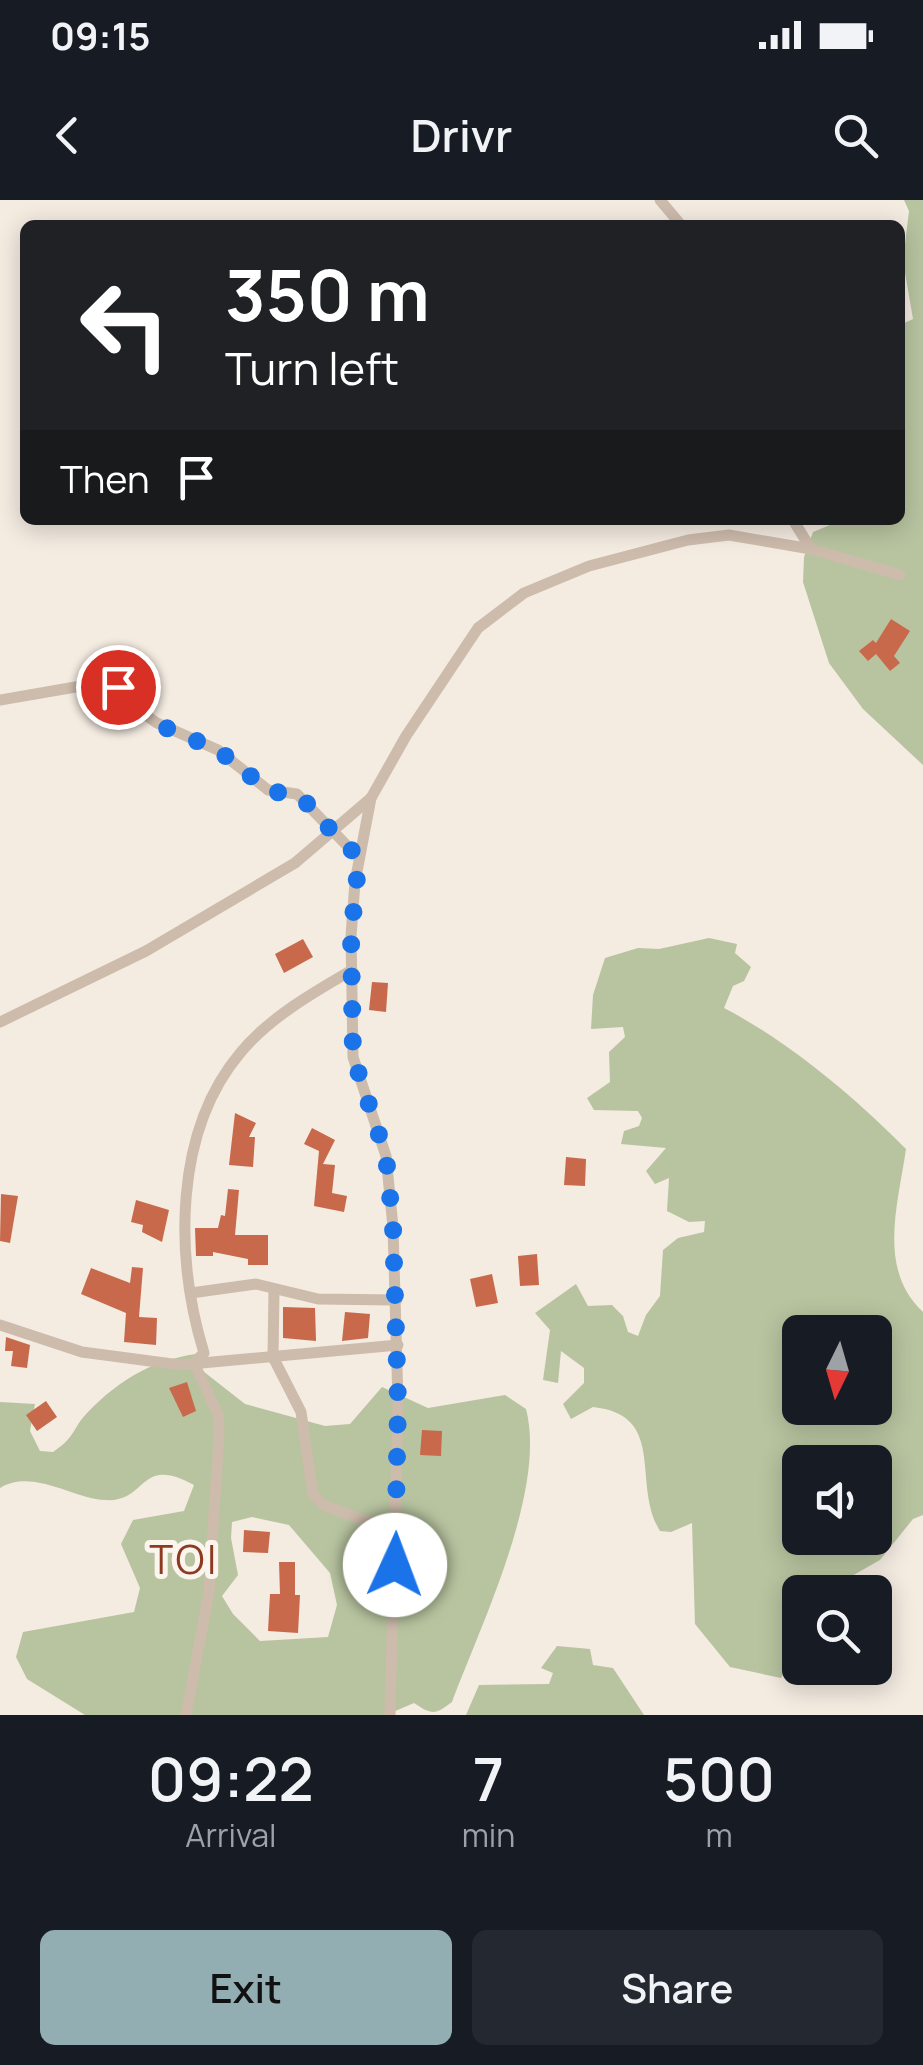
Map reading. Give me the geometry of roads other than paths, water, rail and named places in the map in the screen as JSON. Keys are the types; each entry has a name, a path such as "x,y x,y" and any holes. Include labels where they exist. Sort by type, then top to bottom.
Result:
{"street":[{"path":"660,200 678,220"},
{"path":"795,525 811,549"},
{"path":"0,1022 146,951 295,862 335,831 371,798 406,736 478,628 524,594 589,566 688,540 729,535 811,549 900,575"},
{"path":"0,700 87,684 118,687 157,724 218,750 268,790 297,794 318,820 335,831 359,858"},
{"path":"371,798 359,858 352,970 353,1056 386,1156 397,1300 390,1715"},
{"path":"194,1363 204,1353 186,1246 187,1180 197,1138 224,1075 256,1038 352,970"},
{"path":"191,1293 235,1284 270,1286 318,1298 397,1300"},
{"path":"274,1290 273,1357 301,1412 316,1501 396,1532"},
{"path":"0,1325 82,1352 180,1365 398,1345"},
{"path":"186,1715 210,1592 219,1436 218,1414 194,1363"}],"district":[{"name":"TOI","path":"184,1558"}]}
